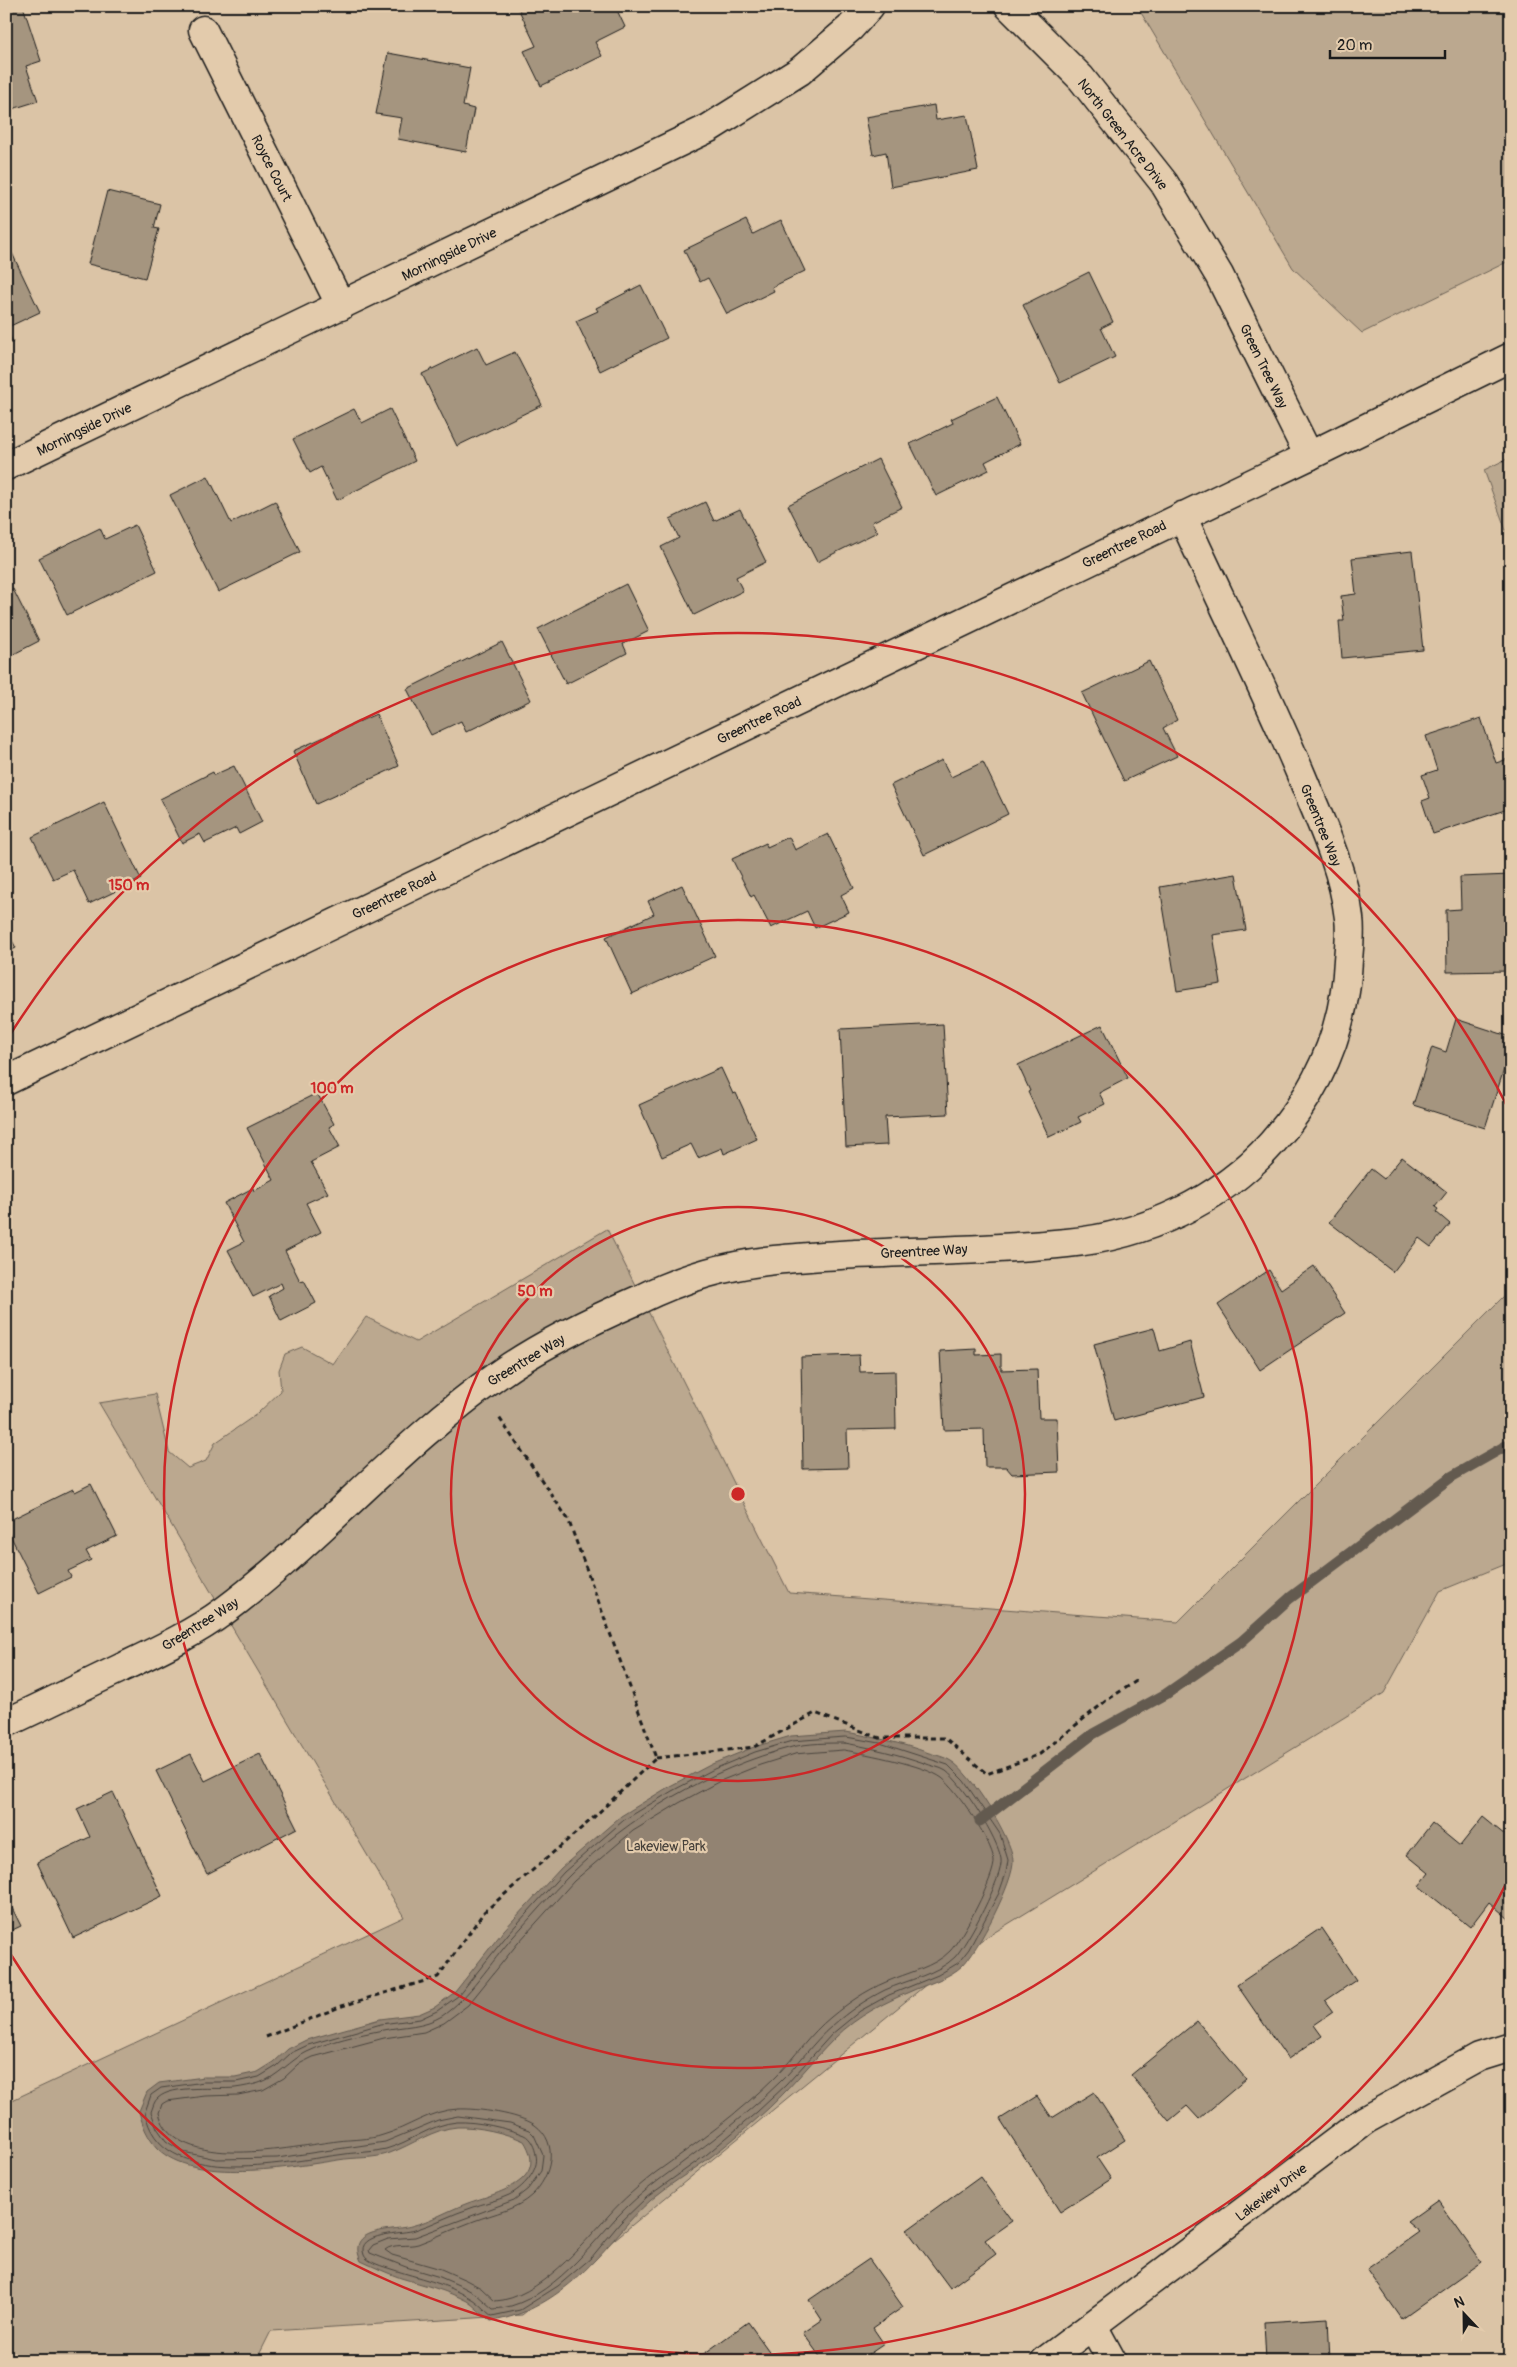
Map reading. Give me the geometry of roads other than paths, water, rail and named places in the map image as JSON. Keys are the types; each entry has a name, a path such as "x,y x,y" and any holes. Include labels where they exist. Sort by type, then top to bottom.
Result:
{"street":[{"name":"Morningside Drive","path":"6,466 709,128 800,71 850,28 870,6"},
{"name":"North Green Acre Drive","path":"1009,6 1081,78 1164,183 1219,275"},
{"name":"Royce Court","path":"203,30 341,306"},
{"name":"Green Tree Way","path":"1219,275 1309,456"},
{"name":"Greentree Road","path":"6,1080 1309,456 1511,357"},
{"name":"Greentree Way","path":"6,1723 160,1650 216,1617 291,1556 475,1392 527,1357 590,1322 674,1284 711,1271 761,1262 805,1257 1071,1243 1118,1235 1170,1218 1239,1176 1268,1148 1294,1118 1316,1084 1333,1047 1348,979 1350,922 1334,854 1285,738 1182,516"},
{"name":"Lakeview Drive","path":"1045,2361 1365,2120 1479,2057 1511,2047"},
{"path":"1093,2326 1112,2361"}],"water":[{"path":"846,1732 898,1743 943,1757 951,1761 969,1778 998,1822 1006,1837 1013,1860 1008,1883 994,1915 977,1946 962,1966 946,1977 883,2004 853,2022 825,2048 769,2108 721,2149 650,2201 584,2271 548,2300 520,2313 491,2321 470,2303 459,2297 401,2278 361,2261 358,2250 360,2242 365,2236 383,2230 418,2224 516,2184 525,2176 530,2167 530,2155 524,2141 491,2131 457,2127 448,2128 398,2150 378,2156 270,2169 218,2170 194,2166 173,2159 157,2148 148,2136 139,2111 147,2092 159,2083 204,2077 235,2077 258,2072 274,2062 288,2049 306,2040 380,2019 419,2014 435,2007 455,1992 504,1930 561,1868 621,1816 670,1786 712,1764 754,1747 791,1736"}],"waterway":[{"path":"980,1821 1093,1734 1166,1694 1241,1642 1290,1598 1451,1477 1511,1443"}],"park label":[{"name":"Lakeview Park","path":"666,1846"}]}
